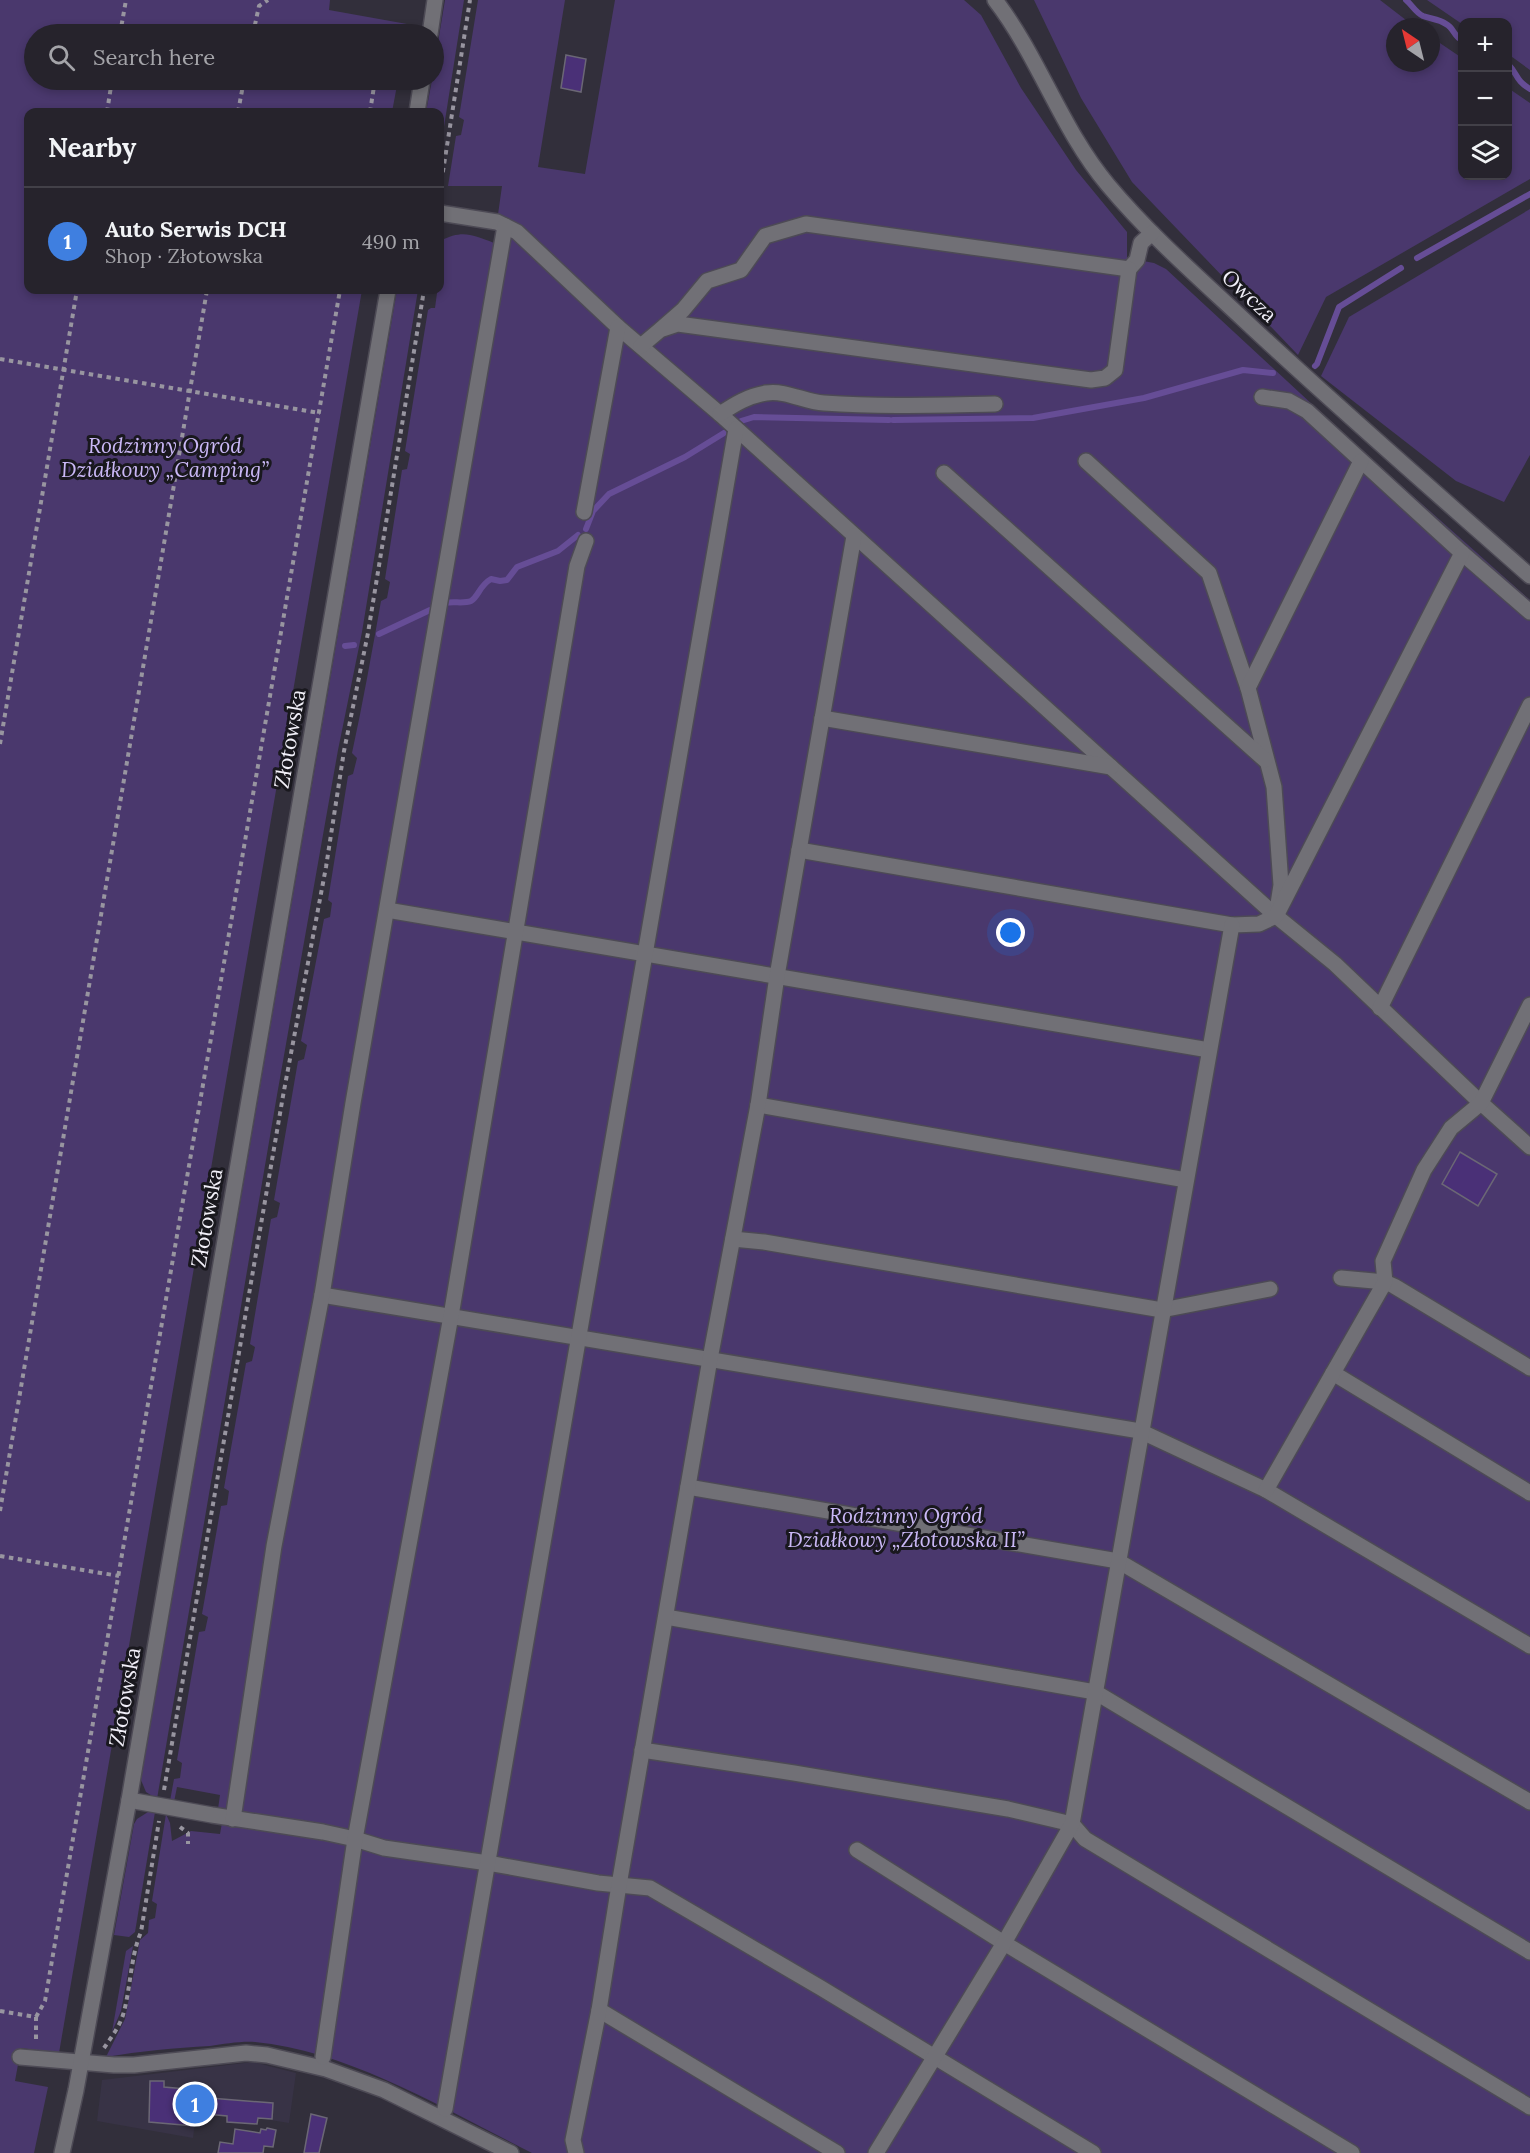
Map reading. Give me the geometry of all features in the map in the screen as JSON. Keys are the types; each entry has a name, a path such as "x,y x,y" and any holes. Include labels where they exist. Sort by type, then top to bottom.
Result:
{"street":[{"path":"431,24 435,0"},
{"name":"Owcza","path":"994,0 1016,31 1089,160 1152,233 1306,377 1530,576"},
{"path":"418,108 420,90"},
{"path":"444,214 501,224 517,232 618,327 720,414 1276,916 1335,964 1530,1147"},
{"path":"228,1818 274,1546 322,1295 501,224"},
{"path":"641,346 683,309 707,281 741,270 765,236 806,224 1133,264"},
{"path":"660,330 678,324 1091,380 1105,378 1115,370 1133,264 1141,243 1152,233"},
{"name":"Złotowska","path":"62,2153 81,2063 129,1800 387,294"},
{"path":"585,512 618,327"},
{"path":"720,414 746,398 768,393 789,394 816,403 995,404"},
{"path":"1262,397 1288,401 1307,411 1530,612"},
{"path":"445,2109 736,429"},
{"path":"1086,461 1209,573 1248,688 1265,760 1274,787 1281,885 1276,916"},
{"path":"1248,688 1361,461"},
{"path":"944,473 1265,760"},
{"path":"576,2153 573,2140 599,2010 710,1359 758,1105 777,976 854,536"},
{"path":"323,2057 355,1839 451,1316 577,566 586,541"},
{"path":"799,850 1232,925 1259,924 1276,916 1462,553"},
{"path":"1380,1008 1530,705"},
{"path":"822,718 1111,767"},
{"path":"387,910 1209,1050"},
{"path":"876,2153 1004,1943 1072,1824 1140,1431 1232,925"},
{"path":"1266,1490 1385,1282 1383,1261 1424,1170 1451,1128 1481,1103 1530,1005"},
{"path":"758,1105 1186,1180"},
{"path":"733,1239 764,1242 1162,1310 1270,1289"},
{"path":"1341,1278 1385,1282 1530,1368"},
{"path":"322,1295 1140,1431 1266,1490 1530,1646"},
{"path":"1333,1373 1530,1493"},
{"path":"688,1487 1118,1561 1530,1802"},
{"path":"666,1617 1095,1692 1530,1952"},
{"path":"642,1750 1008,1809 1072,1824 1085,1839 1530,2107"},
{"path":"129,1800 355,1839 384,1848 650,1888 1093,2153"},
{"path":"856,1850 1004,1943 1352,2153"},
{"path":"599,2010 837,2153"},
{"path":"30,2055 81,2063 134,2065 246,2054 267,2055 298,2061 384,2090 511,2153"}],"path":[{"path":"122,24 126,0"},
{"path":"255,24 259,6 268,0"},
{"path":"444,165 470,0"},
{"path":"108,108 110,90"},
{"path":"239,108 242,90"},
{"path":"371,108 373,90"},
{"path":"0,744 76,294"},
{"path":"0,1511 206,294"},
{"path":"30,2055 36,2017 45,2001 339,294"},
{"path":"163,1800 283,1096 326,867 344,751 368,633 423,294"},
{"path":"0,358 320,413"},
{"path":"0,1556 119,1576"},
{"path":"100,2053 114,2034 123,2015 136,1944 141,1932 160,1813"},
{"path":"188,1833 188,1844"},
{"path":"0,2011 36,2017"}],"shaded area":[{"path":"253,2062 296,2073 289,2123 258,2118 257,2124 227,2122 227,2116 196,2113 193,2138 97,2121 102,2080"}],"green space":[{"name":"Rodzinny Ogród Działkowy „Camping”","path":"0,0 330,0 329,10 407,24 24,24 24,90 396,90 393,108 24,108 24,294 361,294 59,2053 21,2048 15,2081 48,2087 34,2153 0,2153"},
{"path":"445,0 464,0 444,127 444,108 427,108 430,90 444,90 444,24 441,24"},
{"name":"Rodzinny Ogród Działkowy „Złotowska II”","path":"478,0 565,0 538,167 585,174 615,0 964,0 981,15 1021,88 1076,170 1127,232 1127,258 1154,263 1166,269 1369,457 1530,600 1530,2153 532,2153 398,2085 327,2057 291,2048 244,2042 106,2057 125,2019 140,1940 148,1933 149,1920 155,1918 157,1904 152,1901 166,1814 170,1823 172,1841 191,1831 220,1834 224,1811 218,1809 220,1795 177,1787 174,1802 170,1801 174,1779 180,1778 182,1763 177,1760 199,1632 205,1631 208,1617 202,1614 221,1506 227,1505 229,1491 224,1488 246,1363 252,1361 255,1347 250,1344 271,1219 277,1217 280,1203 274,1200 298,1061 304,1059 307,1045 301,1041 324,919 330,917 332,903 328,900 348,776 353,774 357,758 352,753 381,601 387,598 390,582 385,579 402,470 407,469 410,454 405,451 428,310 435,308 437,294 444,294 444,239 454,235 467,234 494,243 502,186 448,186 456,136 461,135 464,120 459,117"},
{"path":"1034,0 1380,0 1403,18 1386,18 1386,72 1440,72 1440,43 1458,55 1458,180 1512,180 1512,91 1530,103 1530,179 1326,297 1298,355 1132,182 1081,98"},
{"path":"1427,0 1530,0 1530,70 1512,57 1512,18 1458,18 1458,21"},
{"path":"1530,209 1530,455 1504,502 1456,481 1321,376 1349,317"},
{"path":"396,294 417,294 362,632 338,750 277,1095 157,1799 146,1792 141,1780"},
{"path":"148,1812 155,1812 135,1932 129,1937 114,1935 134,1824 137,1819"},
{"path":"133,1946 121,2011 112,2032 126,1951"}],"building":[{"path":"566,55 586,59 581,92 561,88"},
{"path":"1460,1152 1497,1174 1478,1206 1442,1184"},
{"path":"150,2081 164,2081 164,2087 186,2089 185,2096 273,2103 272,2119 258,2118 257,2124 227,2122 227,2116 195,2113 194,2126 149,2122"},
{"path":"311,2114 327,2118 319,2153 304,2153"},
{"path":"267,2128 276,2130 273,2147 264,2146 263,2153 218,2153 220,2142 233,2144 235,2129 260,2133 261,2129 266,2130"}],"waterway":[{"path":"1406,0 1421,15 1449,26 1458,38"},
{"path":"1512,69 1522,83 1530,89"},
{"path":"1417,258 1530,194"},
{"path":"1315,366 1339,307 1401,268"},
{"path":"893,420 1033,418 1144,398 1243,370 1273,373"},
{"path":"741,421 754,417 889,420"},
{"path":"586,529 593,511 609,494 685,457 724,433"},
{"path":"445,603 471,601 491,579 507,580 517,567 558,551 578,535"},
{"path":"379,634 430,610"},
{"path":"345,646 354,645"}],"place":[{"name":"Auto Serwis DCH","path":"195,2104"}]}
